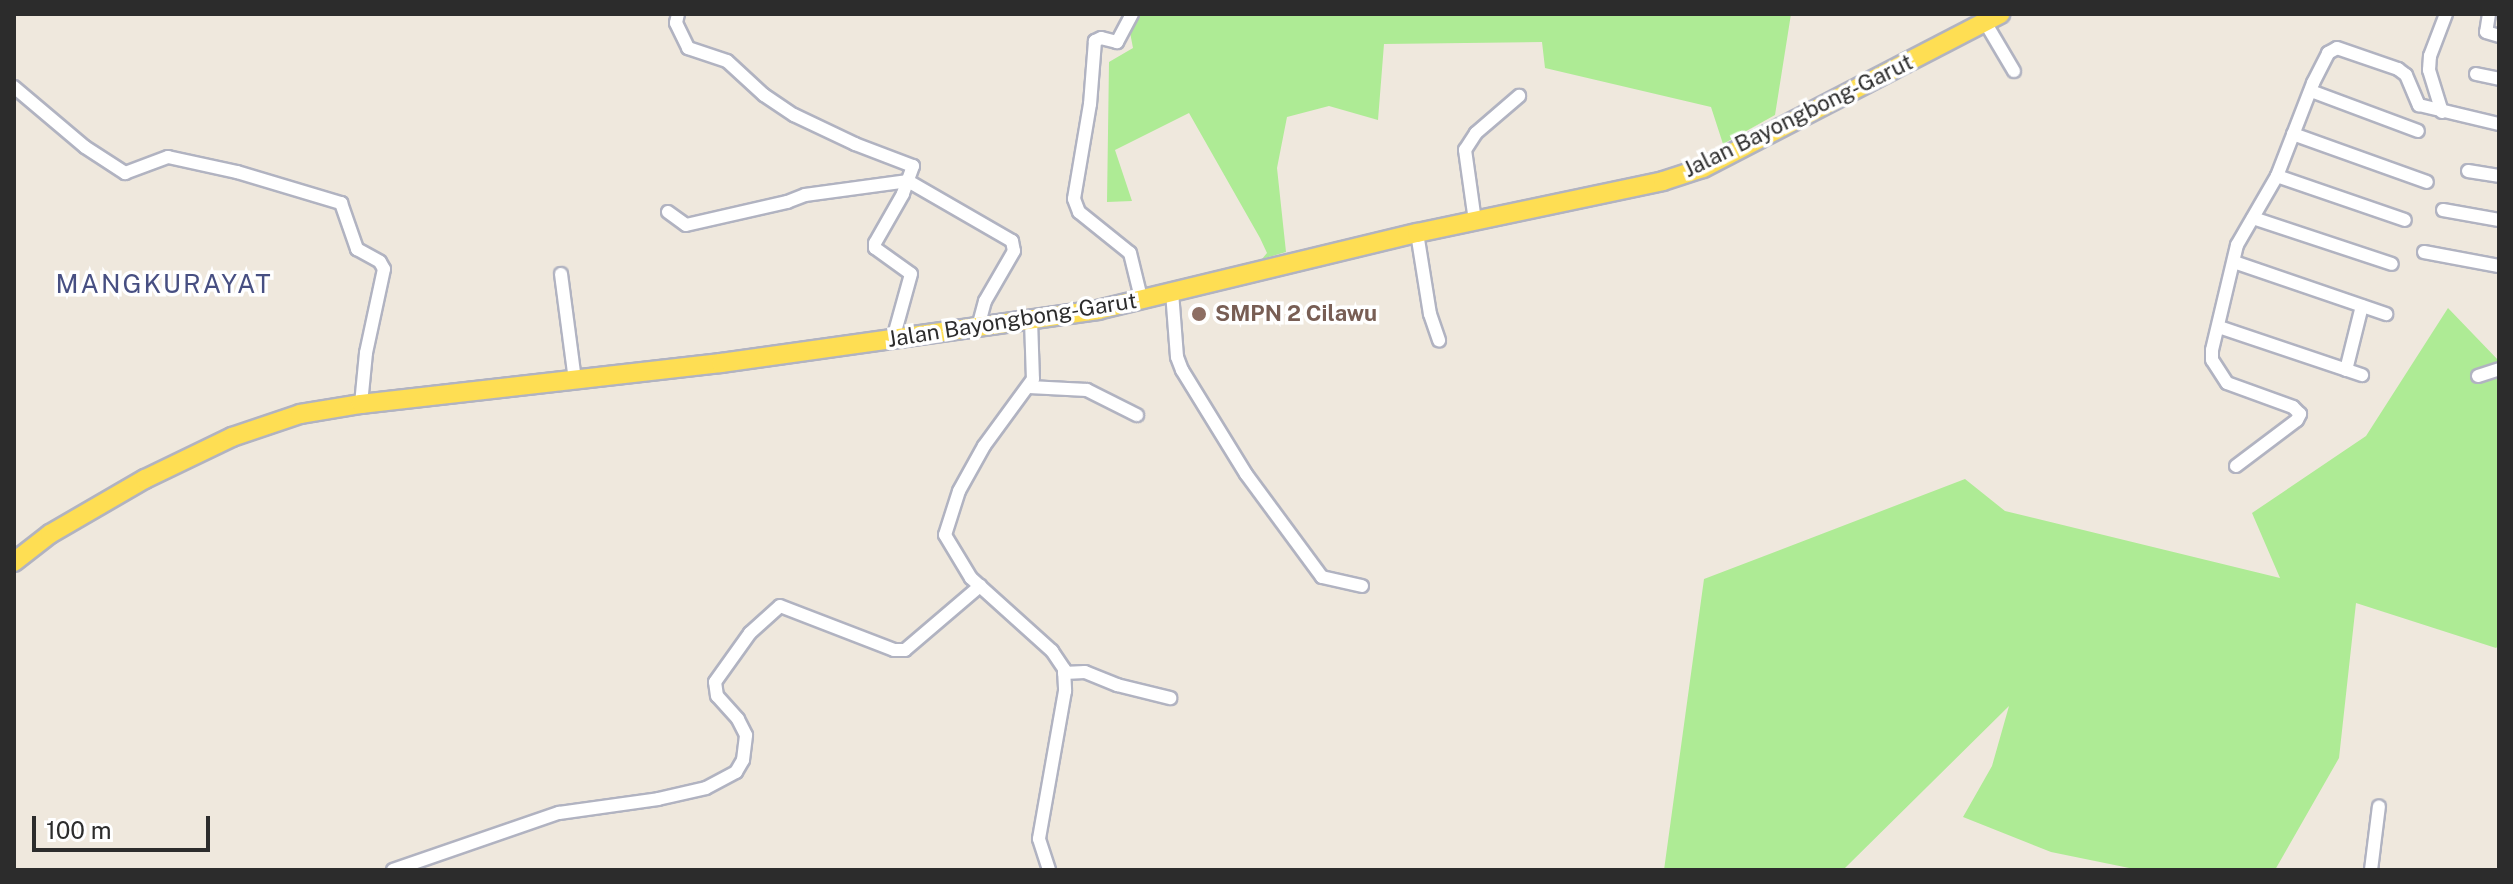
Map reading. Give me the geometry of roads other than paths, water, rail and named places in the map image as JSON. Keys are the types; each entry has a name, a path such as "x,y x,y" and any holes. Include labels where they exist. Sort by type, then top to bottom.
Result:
{"main road":[{"name":"Jalan Bayongbong-Garut","path":"14,562 93,507 232,437 300,414 893,339 1142,302 1417,233 1663,181 1703,168 1992,18"}],"street":[{"path":"678,14 676,23 688,48 727,61 764,95 794,115 855,144 911,164 908,181 875,243 875,248 911,274 893,339"},
{"path":"1132,14 1117,42 1101,38 1095,41 1090,104 1074,199 1079,212 1130,253 1142,302"},
{"path":"2439,112 2429,70 2430,56 2446,14"},
{"path":"2489,14 2486,32 2499,36"},
{"path":"1992,18 2014,71"},
{"path":"2236,466 2300,414 2293,407 2227,383 2212,360 2237,245 2277,176 2328,53 2337,48 2403,72 2419,105 2499,124"},
{"path":"2476,74 2499,79"},
{"path":"14,87 85,147 125,173 168,157 237,172 341,203 357,249 380,262 384,269 366,353 361,404"},
{"path":"2311,91 2418,131"},
{"path":"1475,221 1465,150 1476,133 1519,96"},
{"path":"2293,134 2427,182"},
{"path":"2468,171 2499,176"},
{"path":"2277,176 2405,220"},
{"path":"668,212 682,224 696,224 805,195 908,181 1012,241 1014,251 985,301 978,327"},
{"path":"2443,210 2499,220"},
{"path":"2253,218 2392,264"},
{"path":"1417,233 1430,314 1439,340"},
{"path":"2424,252 2499,266"},
{"path":"2234,262 2386,314"},
{"path":"561,274 575,380"},
{"path":"1172,292 1177,357 1182,370 1246,474 1322,577 1362,586"},
{"path":"2346,370 2362,306"},
{"path":"1031,320 1035,364 1029,387 984,446 947,522 945,535 980,586 1052,651 1064,673 1059,732 1039,839 1049,870"},
{"path":"2219,327 2362,375"},
{"path":"2478,376 2499,369"},
{"path":"1029,387 1087,390 1137,415"},
{"path":"393,870 559,813 658,799 706,788 736,772 743,760 746,735 738,719 717,696 715,682 750,633 780,606 894,650 905,650 980,586"},
{"path":"1064,673 1085,672 1117,685 1170,698"},
{"path":"2371,870 2379,806"}],"place":[{"name":"SMPN 2 Cilawu","path":"1199,314"}],"district":[{"name":"MANGKURAYAT","path":"164,284"}]}
